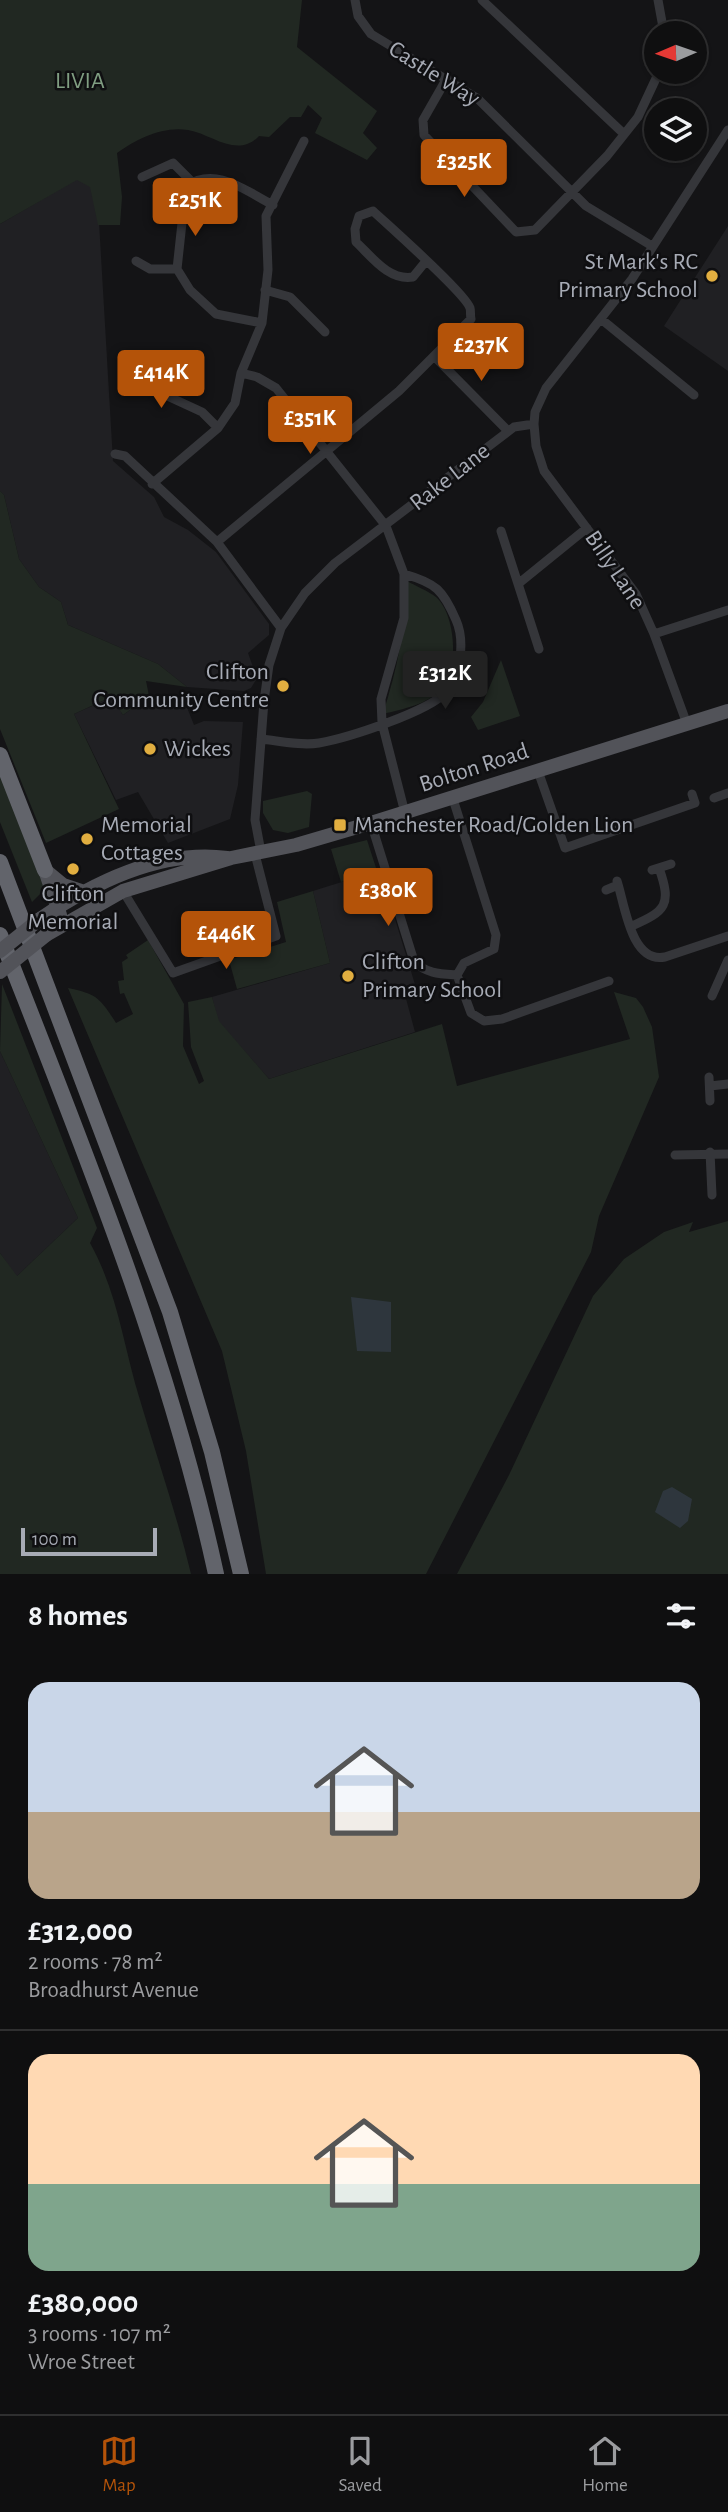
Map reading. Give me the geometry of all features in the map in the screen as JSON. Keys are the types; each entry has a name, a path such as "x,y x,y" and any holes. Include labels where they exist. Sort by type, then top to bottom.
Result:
{"highway":[{"path":"0,755 45,870"},
{"path":"0,862 166,1300 209,1440 242,1574"},
{"path":"0,935 112,1222 153,1340 189,1460 216,1574"}],"main road":[{"name":"Bolton Road","path":"0,972 51,932 123,891 231,858 372,823 687,724 727,714"},
{"name":"Bolton Road","path":"0,951 59,906 127,873 203,855 231,858"},
{"path":"45,870 63,885 85,892"},
{"path":"45,870 59,906 59,921 51,932"}],"street":[{"name":"Castle Way","path":"355,0 358,16 370,34 477,98 586,206 652,246"},
{"path":"482,0 624,134"},
{"path":"658,0 662,21"},
{"path":"447,78 423,120 424,135 516,232 535,230 572,192 638,117 653,84"},
{"path":"534,424 535,412 546,388 601,319 728,130"},
{"path":"152,484 180,457 218,428 235,403 241,373 262,323 266,216 304,141"},
{"path":"142,177 173,163 192,182"},
{"path":"262,323 216,314 190,290 177,269 186,186 199,177 220,178 273,205"},
{"path":"217,542 327,454 471,319 470,306 426,261 373,211 359,216 355,229 356,242 390,274 413,277 426,261"},
{"path":"136,261 150,269 177,269"},
{"path":"265,290 290,297 325,332"},
{"path":"601,319 694,395"},
{"path":"434,356 508,432"},
{"path":"137,362 163,394 202,412 218,428"},
{"path":"241,373 257,377 276,388 386,526 404,573 404,618 381,699 382,723 405,813"},
{"name":"Rake Lane","path":"123,891 173,974 276,936 258,853 255,820 269,664 281,628 304,593 335,562 514,427 534,424"},
{"name":"Billy Lane","path":"534,424 536,446 544,471 626,578 654,634 687,724"},
{"path":"115,454 125,456 217,542 281,628"},
{"path":"518,584 586,528"},
{"path":"500,531 539,649"},
{"path":"261,739 320,743 417,712 447,691 460,660 459,627 446,595 428,580 404,573"},
{"path":"654,634 728,610"},
{"path":"538,771 565,848 695,803 692,794"},
{"path":"714,798 728,793"},
{"path":"453,799 483,889 496,942 488,953 464,963 457,975"},
{"path":"372,823 414,961 421,969 433,973 457,975"},
{"path":"632,926 656,915 666,900 667,893 656,869 671,863"},
{"path":"606,890 617,883 641,951 656,959 728,936"},
{"path":"712,996 728,960"},
{"path":"457,975 471,1013 484,1021 502,1018 609,981"},
{"path":"710,1101 710,1081 728,1084"},
{"path":"710,1153 712,1195"},
{"path":"675,1155 728,1154"}],"shaded area":[{"path":"77,179 97,188 113,461 154,497 164,517 188,530 216,552 269,624 269,635 248,653 257,678 251,688 244,691 187,687 158,664 68,625 61,602 39,587 19,559 4,495 0,491 0,224"},
{"name":"St Mark's RC Primary School","path":"728,226 728,371 664,326"},
{"path":"149,696 184,700 194,725 204,721 243,722 238,785 230,819 168,843 138,792 116,800 74,714 112,697 123,715"},
{"name":"Clifton Primary School","path":"380,870 417,991 405,995 415,1032 269,1079 218,1021 212,997 330,963 313,891"},
{"path":"0,1051 78,1218 16,1277 0,1253"},
{"path":"351,1297 391,1302 391,1352 357,1351"},
{"path":"672,1487 692,1499 688,1521 680,1528 655,1512 663,1491"}],"green space":[{"name":"LIVIA","path":"0,0 302,0 297,47 377,111 363,133 377,148 367,160 315,133 322,118 308,105 301,117 290,117 269,137 259,136 251,143 242,145 224,143 188,130 159,132 117,153 122,197 120,225 98,225 90,187 77,180 0,224"},
{"path":"0,491 4,495 19,559 39,587 61,602 68,625 158,664 187,687 146,681 149,696 123,715 111,697 74,714 119,809 46,843 0,729"},
{"path":"407,581 436,597 443,605 453,642 451,668 442,688 430,699 383,714 400,648"},
{"path":"501,660 520,716 478,730 471,717 483,702"},
{"path":"0,773 46,888 32,902 0,822"},
{"path":"307,791 312,794 309,827 288,833 273,830 263,813 263,801"},
{"path":"367,840 377,871 341,882 331,849"},
{"path":"313,891 330,963 237,989 229,960 286,942 277,902"},
{"path":"148,940 184,1004 183,1046 199,1084 204,1081 191,1047 188,1002 212,997 219,1021 269,1079 442,1024 457,1086 630,1039 614,992 636,998 652,1027 659,1077 599,1216 591,1252 426,1574 266,1574 246,1451 222,1351 68,988 97,998 116,1023 133,1014 124,993 120,994 118,981 124,980 122,962 128,958 126,955"},
{"path":"2,984 97,1228 90,1243 114,1300 134,1380 191,1574 0,1574 0,1253 17,1276 78,1218 0,1051"},
{"path":"728,1221 728,1574 457,1574 509,1475 593,1296 624,1259 664,1232 693,1222 689,1232"}],"place":[{"name":"St Mark's RC Primary School","path":"712,276"},
{"name":"Clifton Community Centre","path":"283,686"},
{"name":"Wickes","path":"150,749"},
{"name":"Manchester Road/Golden Lion","path":"340,825"},
{"name":"Memorial Cottages","path":"87,839"},
{"name":"Clifton Memorial","path":"73,869"},
{"name":"Clifton Primary School","path":"348,976"}]}
